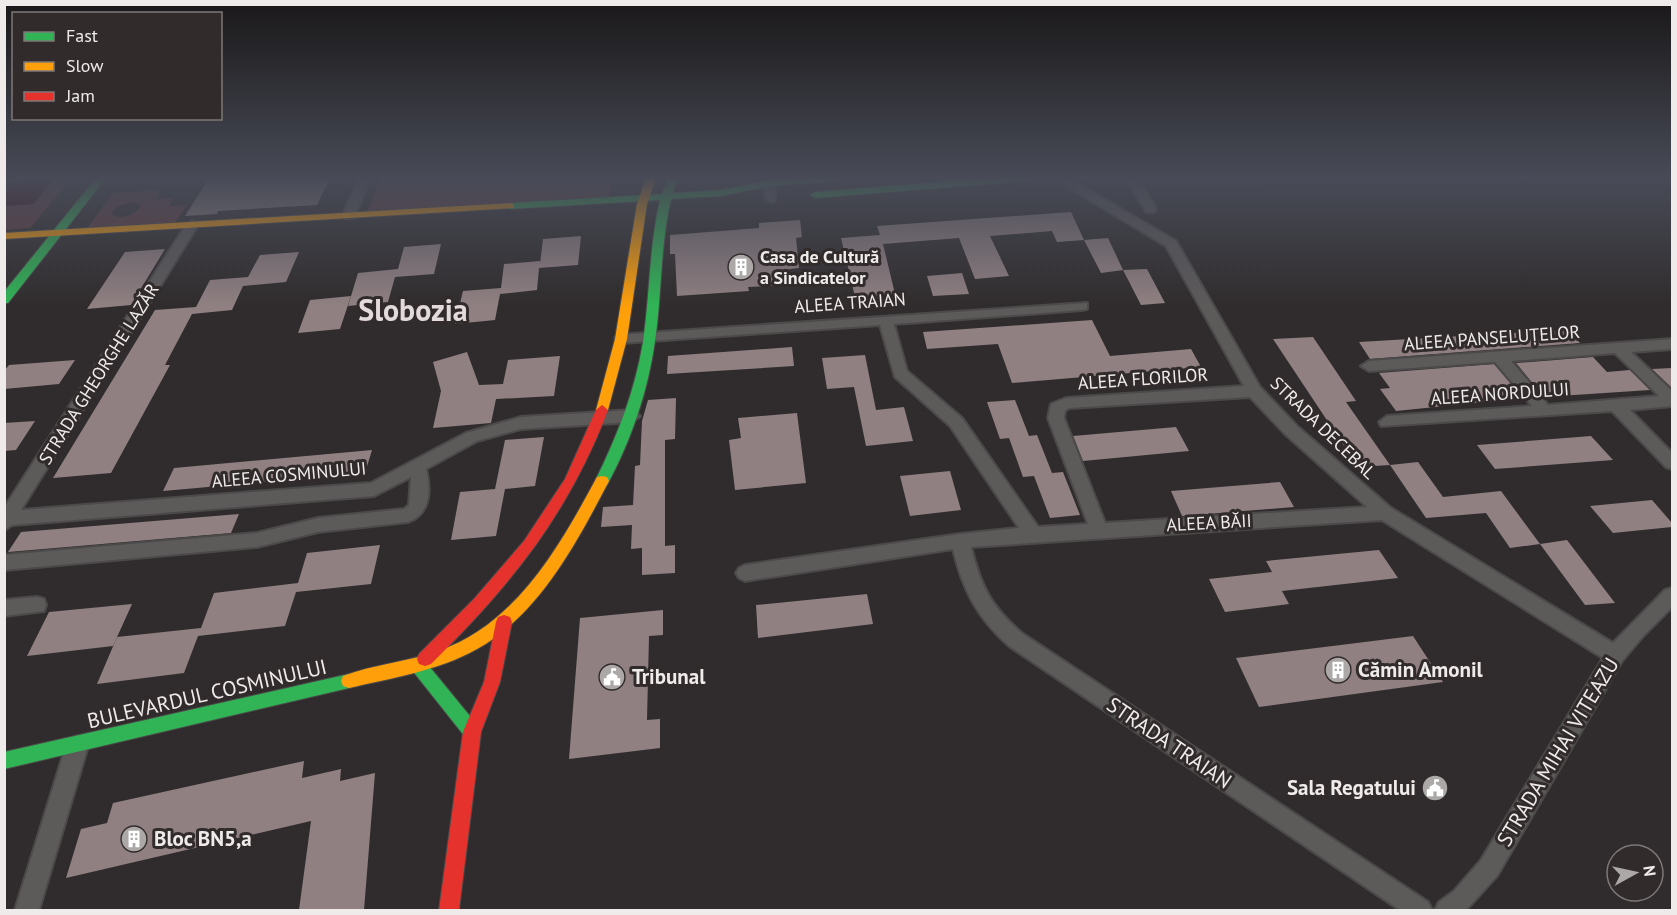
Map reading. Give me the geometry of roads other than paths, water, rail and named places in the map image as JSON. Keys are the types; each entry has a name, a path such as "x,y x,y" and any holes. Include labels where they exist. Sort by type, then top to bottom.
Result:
{"street":[{"path":"4,300 67,221"},
{"path":"4,236 260,221"},
{"name":"BULEVARDUL COSMINULUI","path":"418,665 484,604 524,556 562,500 602,417 621,338 640,221"},
{"name":"BULEVARDUL COSMINULUI","path":"4,761 77,746 418,665 467,647 504,622 571,536 607,473 632,416 649,337 663,221"},
{"name":"STRADA DECEBAL","path":"1131,221 1171,244 1254,391 1291,430 1385,513 1615,655"},
{"name":"STRADA GHEORGHE LAZĂR","path":"6,520 192,225"},
{"name":"ALEEA TRAIAN","path":"621,338 1082,306"},
{"path":"886,320 900,373 956,422 1033,534"},
{"name":"ALEEA PANSELUȚELOR","path":"1369,366 1672,344"},
{"path":"1618,348 1672,400"},
{"path":"1498,357 1544,410"},
{"name":"ALEEA FLORILOR","path":"1100,530 1056,418 1057,408 1066,403 1254,391"},
{"name":"ALEEA NORDULUI","path":"1387,422 1672,400"},
{"path":"1616,405 1672,464"},
{"name":"ALEEA COSMINULUI","path":"6,520 374,489 472,437 520,423 632,416"},
{"path":"4,563 257,540 318,525 408,515 417,508 421,494 422,485 417,466"},
{"name":"ALEEA BĂII","path":"746,573 960,542 1033,534 1385,513"},
{"name":"STRADA TRAIAN","path":"960,542 972,586 981,606 996,624 1016,640 1420,910"},
{"name":"STRADA MIHAI VITEAZU","path":"1447,910 1462,899 1489,868 1615,655 1637,629 1671,600"},
{"path":"4,608 37,605"},
{"path":"449,910 472,732 492,682 504,622"},
{"path":"418,665 472,732"},
{"path":"27,910 77,746"}],"place":[{"name":"Casa de Cultură a Sindicatelor","path":"741,267"},
{"name":"Cămin Amonil","path":"1338,670"},
{"name":"Tribunal","path":"612,677"},
{"name":"Sala Regatului","path":"1435,788"},
{"name":"Bloc BN5,a","path":"134,839"}],"district":[{"name":"Slobozia","path":"413,311"}]}
